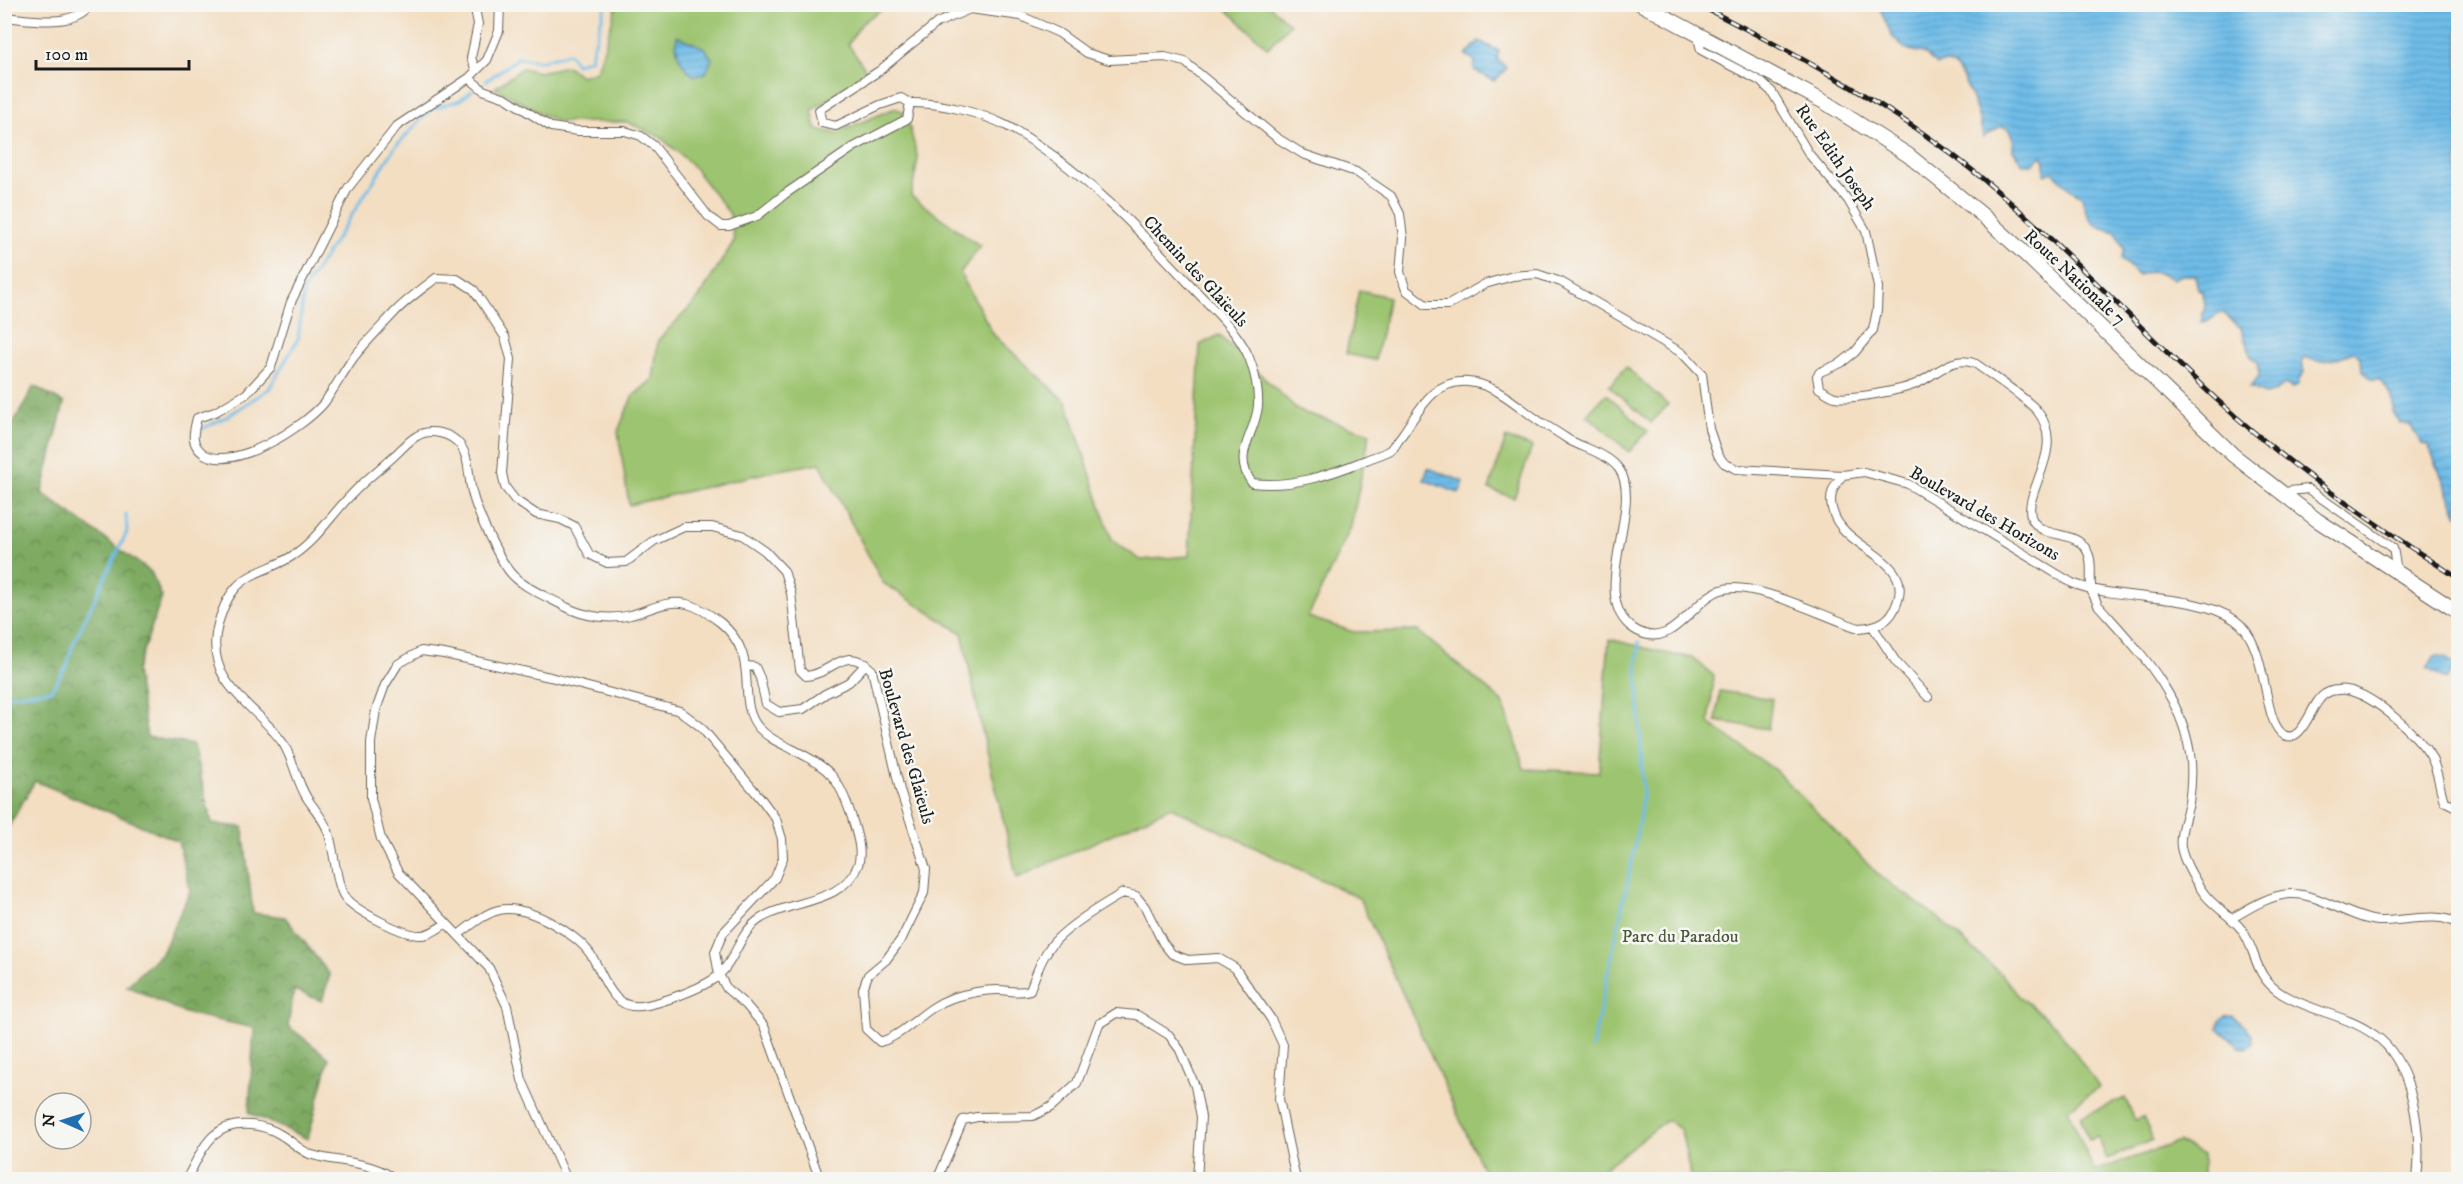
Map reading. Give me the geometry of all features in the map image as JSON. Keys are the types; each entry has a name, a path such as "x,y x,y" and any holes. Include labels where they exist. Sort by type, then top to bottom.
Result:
{"main road":[{"name":"Route Nationale 7","path":"1641,4 1826,103 1908,155 1981,214 2024,253 2233,455 2318,520 2458,612"},
{"name":"Route Nationale 7","path":"1655,4 1829,98 1911,150 1948,179 2137,347 2239,448 2290,491 2330,521 2458,605"}],"street":[{"path":"4,17 61,20 75,17 91,4"},
{"path":"474,4 477,24 471,58 476,70"},
{"path":"500,4 499,31 486,60 469,78 483,90 506,98 551,127 578,131 625,131 640,136 654,146 708,216 721,226 729,226 758,216 784,194 854,147 907,119 910,103"},
{"name":"Boulevard des Horizons","path":"910,103 901,98 880,105 836,126 822,123 819,110 879,71 937,23 970,9 1021,16 1059,33 1087,53 1109,60 1165,57 1185,62 1277,138 1303,154 1356,172 1391,196 1400,214 1402,238 1400,272 1406,290 1426,305 1448,305 1485,284 1513,276 1537,274 1561,282 1682,353 1702,374 1709,429 1718,455 1724,462 1736,469 1843,475 1864,472 1908,484 2072,583 2092,591 2206,606 2236,620 2249,635 2261,662 2272,715 2278,730 2286,736 2294,736 2300,732 2312,708 2324,694 2340,689 2352,690 2366,696 2413,735 2429,754 2444,801 2454,806 2458,804"},
{"name":"Rue Edith Joseph","path":"1700,34 1698,42 1701,50 1760,81 1772,92 1809,154 1848,200 1866,231 1878,287 1873,330 1855,352 1841,363 1820,372 1817,376 1819,388 1834,397 1857,397 1916,384 1957,360 1968,360 1976,364 2037,411 2048,430 2047,454 2030,511 2033,522 2044,530 2081,543 2089,554 2092,591"},
{"name":"Boulevard des Glaïeuls","path":"469,78 397,126 348,188 291,302 271,367 246,394 215,412 197,418 192,437 196,448 208,456 228,458 244,454 304,421 323,403 355,357 397,310 436,278 457,279 474,290 505,338 511,359 502,473 505,487 515,500 536,514 560,519 574,526 589,554 607,563 626,562 654,541 684,527 712,527 742,535 765,551 784,571 791,593 800,670 806,676 816,675 837,662 851,658 866,664 872,670 900,790 926,868 924,893 902,938 886,960 868,975 863,989 866,1029 880,1042 892,1038 933,1006 954,997 998,990 1020,993 1030,990 1034,977 1051,946 1099,907 1123,893 1136,896 1145,907 1163,943 1172,954 1188,960 1218,958 1235,969 1270,1019 1283,1045 1279,1099 1296,1179"},
{"name":"Chemin des Glaïeuls","path":"910,103 924,103 989,118 1028,139 1073,173 1147,238 1229,328 1247,353 1256,382 1258,407 1242,458 1244,472 1252,483 1272,486 1292,483 1338,471 1391,450 1433,391 1449,382 1469,381 1503,394 1570,440 1610,459 1621,471 1625,486 1624,513 1614,582 1617,606 1624,622 1635,630 1647,635 1658,636 1676,627 1706,600 1721,590 1740,588 1762,592 1859,628 1873,627"},
{"path":"446,923 436,931 422,936 405,933 358,908 343,895 330,835 322,816 307,798 284,745 262,719 241,702 224,677 216,657 215,638 221,615 234,590 255,572 285,561 310,543 351,495 420,433 437,432 450,436 462,447 472,495 501,558 514,578 576,612 603,618 630,615 660,604 685,603 707,613 729,630 742,649 747,666 750,713 756,725 769,738 819,763 840,783 858,836 860,862 848,881 830,895 793,904 758,920 746,931 719,975 706,983 636,1008 621,1003 608,989 589,951 567,931 540,918 516,909 497,910 458,935"},
{"path":"1843,475 1832,489 1830,504 1836,524 1843,532 1893,569 1900,585 1899,600 1892,614 1873,627 1896,662 1928,697"},
{"path":"2290,491 2308,489 2393,548 2396,565"},
{"path":"2092,591 2098,605 2164,684 2174,703 2187,741 2192,777 2189,804 2181,834 2181,847 2188,867 2204,894 2242,930 2265,980 2282,994 2373,1033 2391,1048 2402,1068 2414,1111 2420,1158 2417,1179"},
{"path":"567,1179 522,1080 507,1006 489,968 398,872 381,839 370,798 371,742 379,702 385,685 398,664 421,651 540,675 665,706 685,714 701,727 762,800 776,819 782,839 783,858 775,878 723,933 715,952 719,975 728,989 764,1026 820,1179"},
{"path":"747,666 755,667 760,678 765,704 779,712 803,709 849,682 866,664"},
{"path":"2231,919 2256,904 2290,894 2306,896 2352,914 2375,920 2443,918 2458,925"},
{"path":"937,1179 963,1120 977,1117 1033,1116 1051,1107 1077,1083 1099,1024 1116,1014 1137,1015 1169,1035 1180,1050 1195,1086 1201,1117 1197,1179"},
{"path":"186,1179 214,1133 235,1124 262,1126 280,1134 305,1153 368,1166 396,1179"}],"green space":[{"name":"Parc du Paradou","path":"617,5 888,5 862,23 848,44 868,73 812,110 816,129 836,133 895,108 906,113 918,159 911,196 980,246 960,273 994,335 1067,403 1112,540 1141,560 1189,556 1200,345 1219,335 1299,411 1370,433 1351,527 1308,617 1354,632 1418,631 1503,702 1524,769 1599,772 1609,639 1674,655 1692,657 1714,676 1709,723 1775,770 1882,878 1936,916 2003,976 2018,995 2056,1026 2099,1087 2068,1110 2094,1171 2179,1142 2203,1155 2203,1179 1691,1179 1681,1130 1667,1120 1590,1179 1487,1179 1359,898 1171,807 1017,878 962,633 883,583 820,463 773,471 629,505 618,431 632,397 653,379 658,340 698,299 734,241 730,214 691,164 660,137 627,122 557,122 495,88 522,68 539,72 567,66 581,76 597,71"},
{"path":"1228,5 1269,5 1290,24 1268,48 1225,8"},
{"path":"1359,290 1389,297 1375,360 1346,354"},
{"path":"1626,367 1668,405 1651,423 1609,386"},
{"path":"34,386 64,403 42,493 151,572 162,597 136,671 147,737 193,745 212,824 243,827 253,913 285,917 330,975 322,1001 294,990 288,1026 329,1058 308,1139 249,1113 254,1028 185,1013 127,986 163,951 190,891 178,841 35,781 5,833 5,438"},
{"path":"1606,394 1648,431 1629,452 1587,415"},
{"path":"1506,438 1532,447 1514,498 1489,489"},
{"path":"1720,691 1772,699 1768,729 1716,721"},
{"path":"2125,1098 2135,1120 2143,1117 2153,1140 2107,1159 2098,1137 2089,1140 2080,1117"}],"water":[{"path":"1875,5 2458,5 2458,516 2428,445 2422,444 2410,425 2400,423 2393,412 2390,394 2379,380 2372,380 2362,370 2361,358 2354,352 2324,361 2306,357 2302,360 2304,372 2299,379 2299,384 2292,388 2285,384 2277,391 2265,394 2250,387 2259,377 2258,362 2251,357 2241,328 2222,312 2208,321 2201,322 2205,306 2203,292 2198,289 2195,275 2182,275 2173,279 2153,271 2138,275 2121,259 2124,249 2116,232 2101,228 2088,217 2082,196 2071,190 2053,172 2045,175 2045,161 2042,156 2032,164 2023,164 2013,150 2013,136 2009,129 2001,126 1983,137 1972,99 1959,72 1950,64 1945,62 1937,65 1924,53 1905,49 1892,36 1880,9"},
{"path":"677,36 705,48 712,59 706,73 694,76 686,68 678,53"},
{"path":"1479,41 1499,51 1497,59 1507,68 1494,81 1474,70 1475,61 1466,55"},
{"path":"1428,468 1464,482 1459,493 1424,480"},
{"path":"2435,657 2446,658 2455,666 2446,680 2427,668"},
{"path":"2233,1016 2253,1034 2253,1043 2246,1048 2239,1047 2218,1028 2220,1021 2225,1017"}],"waterway":[{"path":"486,81 518,58 540,61 569,53 576,64 590,59 606,4"},
{"path":"198,431 228,416 269,389 298,339 304,289 396,146 431,109 460,100 472,91"},
{"path":"4,696 51,690 68,664 72,646 127,532 126,514"},
{"path":"1592,1048 1634,851 1643,793 1637,660 1639,642"}],"railway":[{"path":"1697,4 1765,39 1864,95 1958,159 2058,245 2183,368 2243,423 2332,493 2458,578"}]}
